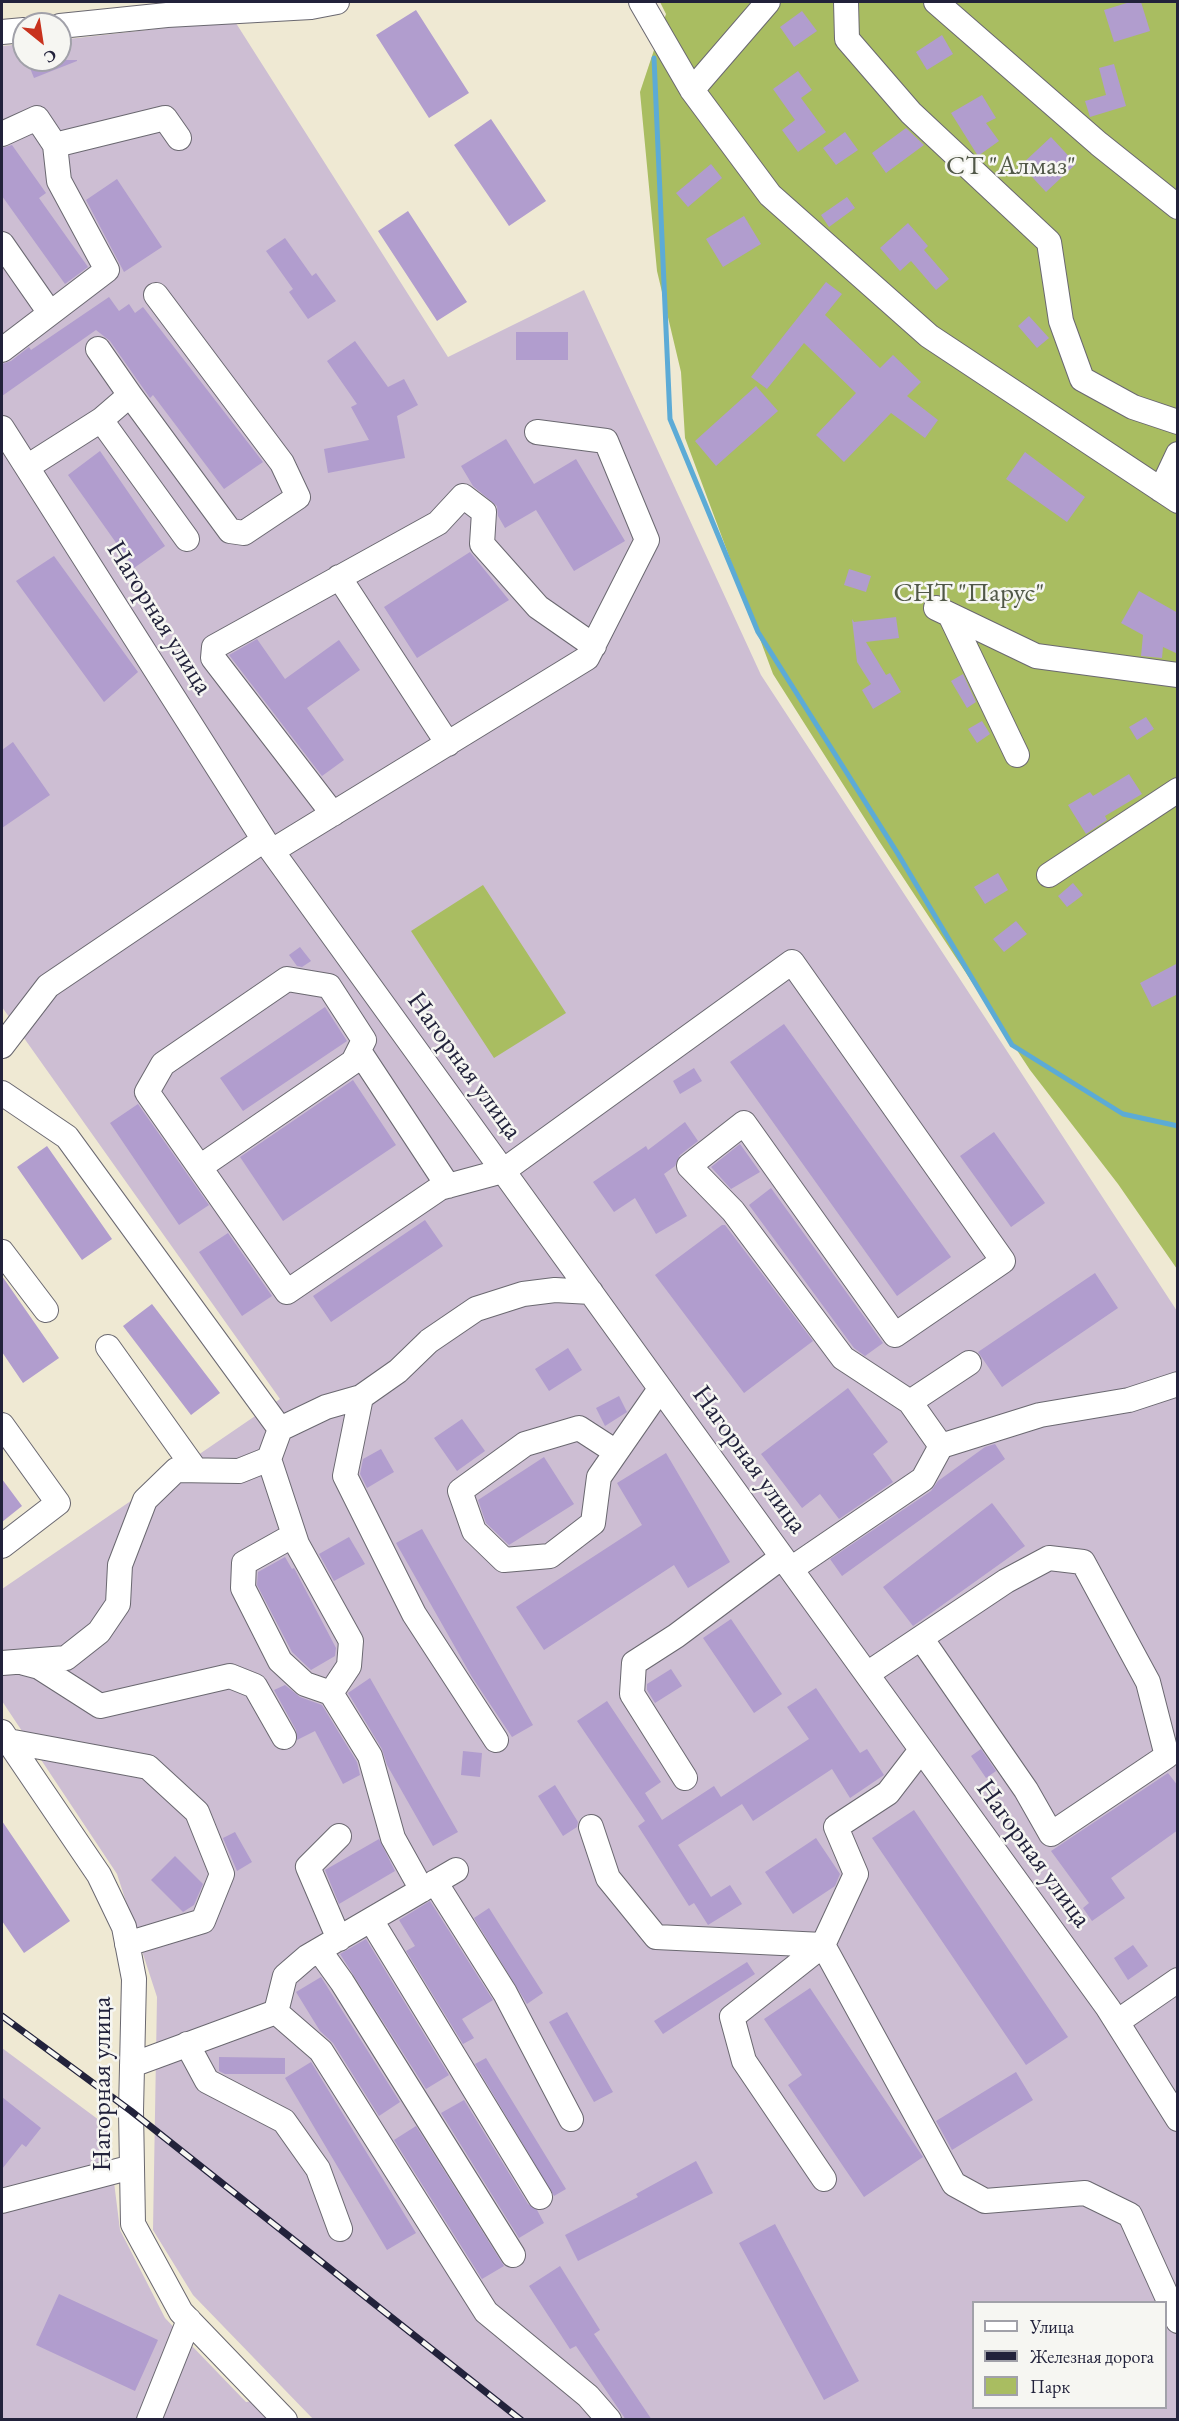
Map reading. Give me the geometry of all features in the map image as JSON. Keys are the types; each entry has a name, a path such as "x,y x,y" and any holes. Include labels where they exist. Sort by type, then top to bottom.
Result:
{"street":[{"path":"72,25 167,15 311,7 337,2"},
{"path":"641,2 692,90 770,195 929,336 1169,495 1178,454"},
{"path":"692,90 768,2"},
{"path":"846,2 847,39 911,112 1048,242 1061,321 1082,379 1133,407 1178,422"},
{"path":"936,2 1099,144 1178,207"},
{"path":"2,134 37,118 55,145 59,181 107,270 2,350"},
{"path":"55,145 165,118 179,138"},
{"path":"2,244 50,313"},
{"path":"98,349 230,531 244,532 298,497 282,464 156,295"},
{"path":"27,467 101,420 130,394"},
{"path":"101,420 187,539"},
{"name":"Нагорная улица","path":"2,428 268,846 1117,2022 1178,2119"},
{"path":"2,1046 48,986 268,846 333,814 587,658 647,540 606,441 537,432"},
{"path":"333,814 213,658 214,647 438,523 463,496 484,512 482,544 538,607 594,646"},
{"path":"339,577 448,744"},
{"path":"1017,754 943,612 1036,656 1178,675"},
{"path":"1048,875 1178,790"},
{"path":"200,1167 353,1062 359,1051 364,1040 329,986 287,979 163,1064 147,1092 287,1292 440,1188 503,1171 792,963 1003,1261 896,1335 744,1123 689,1166 733,1211 843,1358 910,1402 941,1446"},
{"path":"359,1051 448,1186"},
{"path":"2,1093 66,1137 279,1429"},
{"path":"2,1251 46,1310"},
{"path":"331,1693 349,1666 351,1641 294,1535 269,1459 279,1429 326,1407 362,1397 398,1371 429,1341 476,1309 523,1294 555,1290 591,1292"},
{"path":"108,1347 195,1469"},
{"path":"910,1402 969,1363"},
{"path":"685,1778 632,1694 634,1663 786,1563 923,1479 941,1446 1040,1415 1129,1400 1178,1384"},
{"path":"616,1452 579,1428 525,1444 460,1491 474,1531 504,1560 550,1556 593,1523 599,1477 660,1389"},
{"path":"362,1397 345,1476 414,1614 496,1740"},
{"path":"2,1425 58,1503 2,1546"},
{"path":"12,1663 66,1658 99,1632 118,1604 120,1565 145,1500 176,1470 239,1471 269,1459"},
{"path":"294,1535 244,1563 243,1588 280,1661 305,1684 331,1693 370,1756 393,1838 438,1881 505,1993 571,2119"},
{"path":"867,1674 1005,1581 1049,1558 1083,1562 1148,1682 1167,1756 1051,1834 1026,1790 921,1638"},
{"path":"12,1663 39,1667 100,1706 230,1676 255,1686 284,1737"},
{"path":"5,1737 148,1767 197,1812 222,1874 203,1921 127,1944"},
{"name":"Нагорная улица","path":"5,1737 99,1875 124,1927 134,1979 133,2224 181,2312 285,2420"},
{"path":"824,2179 744,2061 732,2017 823,1945 856,1874 836,1827 888,1793 921,1750"},
{"path":"591,1827 608,1878 657,1937 823,1945"},
{"path":"339,1836 309,1867 329,1945 342,1982 513,2255"},
{"path":"276,2012 285,1976 329,1945 438,1881"},
{"path":"371,1920 540,2197"},
{"path":"823,1945 954,2184 985,2201 1085,2193 1130,2215 1178,2321"},
{"path":"1117,2022 1178,1980"},
{"path":"132,2065 276,2012"},
{"path":"276,2012 321,2051 486,2312 588,2396 609,2420"},
{"path":"187,2044 207,2081 284,2121 318,2169 340,2229"},
{"path":"2,2201 132,2168"},
{"path":"149,2420 189,2320"}],"shaded area":[{"path":"234,20 448,357 584,290 761,675 1177,1311 1177,2419 313,2419 193,2295 153,2230 157,1997 117,1874 2,1701 2,1589 280,1399 2,1007 2,46 12,45 12,72 72,72 72,39"},
{"path":"2,2048 107,2126 120,2230 165,2318 246,2402 253,2401 270,2419 2,2419"}],"green space":[{"name":"СНТ \"Парус\"","path":"660,2 1177,2 1177,1269 1118,1184 1030,1070 879,841 773,674 685,438 681,372 657,271 640,92 666,14"},
{"path":"483,885 566,1013 494,1058 411,931"}],"building":[{"path":"1130,2 1141,2 1150,31 1114,42 1104,10"},
{"path":"416,10 469,93 429,118 376,35"},
{"path":"802,11 817,31 794,47 780,27"},
{"path":"942,35 953,54 927,70 916,52"},
{"path":"1114,64 1126,106 1090,117 1085,101 1106,95 1099,68"},
{"path":"798,71 812,90 801,98 826,132 798,152 782,130 795,120 773,89"},
{"path":"32,72 49,72 34,78"},
{"path":"982,95 996,118 986,123 999,141 978,156 951,113"},
{"path":"491,119 546,201 509,226 454,145"},
{"path":"906,128 924,145 886,173 872,153"},
{"path":"845,132 858,150 836,165 823,148"},
{"path":"1051,137 1076,164 1046,192 1021,165"},
{"path":"12,145 46,193 39,198 88,267 65,284 2,196 2,148"},
{"path":"711,164 722,178 688,207 676,193"},
{"path":"117,179 162,247 124,272 86,200"},
{"path":"847,197 855,208 829,227 821,215"},
{"path":"408,211 467,302 437,321 378,231"},
{"path":"744,216 761,244 723,267 706,239"},
{"path":"908,223 928,246 924,250 949,279 936,290 911,261 900,271 880,248"},
{"path":"285,238 312,276 316,273 336,301 308,319 289,292 293,289 266,251"},
{"path":"826,282 842,294 825,315 880,368 893,355 921,382 907,396 938,420 925,438 891,413 844,462 816,435 856,393 804,343 767,389 751,377"},
{"path":"109,297 119,311 129,304 135,313 143,307 263,462 224,489 153,395 150,398 110,341 96,330 2,396 2,364 11,361 29,347 31,350"},
{"path":"1029,316 1049,338 1037,348 1018,326"},
{"path":"516,332 568,332 568,360 516,360"},
{"path":"355,341 388,387 404,379 418,405 397,416 405,458 328,473 324,449 369,440 351,407 357,404 327,361"},
{"path":"756,386 778,411 716,466 695,441"},
{"path":"506,439 534,484 576,459 625,541 574,571 536,510 505,528 498,516 497,506 473,486 461,466"},
{"path":"100,451 165,546 134,568 68,475"},
{"path":"1025,452 1085,497 1067,522 1006,479"},
{"path":"470,552 509,600 417,658 384,607"},
{"path":"54,556 138,672 104,702 16,581"},
{"path":"849,569 871,576 866,592 844,585"},
{"path":"1139,591 1178,613 1178,654 1163,647 1162,658 1141,656 1143,635 1121,623"},
{"path":"896,617 899,638 866,642 886,675 890,673 901,692 873,709 862,690 871,684 857,662 852,619 854,622"},
{"path":"257,639 285,679 339,640 360,670 307,708 344,760 322,776 229,655"},
{"path":"963,674 976,702 967,708 951,681"},
{"path":"1146,717 1154,729 1137,740 1129,727"},
{"path":"982,721 990,734 977,743 968,729"},
{"path":"13,742 50,795 2,828 2,750"},
{"path":"1129,774 1142,794 1105,816 1107,820 1086,834 1068,805 1090,792 1093,796"},
{"path":"998,873 1008,890 985,904 974,887"},
{"path":"1073,883 1083,895 1067,907 1058,896"},
{"path":"1016,921 1027,934 1004,952 993,939"},
{"path":"300,947 311,961 302,967 297,966 289,955"},
{"path":"1178,963 1178,994 1152,1007 1140,983"},
{"path":"325,1007 347,1041 243,1111 220,1078"},
{"path":"784,1024 951,1257 897,1296 730,1062"},
{"path":"694,1068 702,1081 680,1094 673,1081"},
{"path":"353,1080 396,1145 283,1221 240,1157"},
{"path":"138,1104 209,1205 179,1225 110,1123"},
{"path":"685,1122 698,1141 680,1155 675,1166 664,1174 687,1216 656,1234 635,1198 614,1212 593,1182 646,1146 648,1150"},
{"path":"994,1132 1045,1203 1011,1227 960,1156"},
{"path":"740,1144 760,1172 731,1189 711,1167"},
{"path":"47,1146 112,1239 82,1260 17,1167"},
{"path":"771,1188 883,1343 865,1356 854,1348 749,1205"},
{"path":"425,1220 443,1246 331,1322 313,1296"},
{"path":"725,1225 813,1341 744,1393 655,1275"},
{"path":"228,1233 272,1296 242,1316 199,1252"},
{"path":"1095,1273 1118,1308 1002,1387 978,1352"},
{"path":"2,1276 59,1358 23,1383 2,1352"},
{"path":"152,1304 220,1393 191,1415 123,1326"},
{"path":"568,1348 582,1370 549,1391 535,1369"},
{"path":"848,1388 888,1442 873,1454 893,1482 839,1519 820,1494 802,1508 761,1454"},
{"path":"619,1396 627,1412 605,1426 596,1408"},
{"path":"462,1419 485,1451 457,1471 434,1438"},
{"path":"995,1444 1005,1459 842,1576 830,1559 931,1491 938,1481 985,1447"},
{"path":"381,1449 394,1472 367,1488 360,1474 363,1459"},
{"path":"666,1453 730,1562 688,1588 674,1565 544,1650 516,1607 642,1525 617,1483"},
{"path":"544,1457 574,1504 509,1545 486,1523 478,1500"},
{"path":"2,1479 22,1506 2,1522"},
{"path":"992,1503 1025,1546 913,1626 883,1587"},
{"path":"422,1529 533,1725 512,1737 472,1677 396,1543"},
{"path":"349,1537 365,1564 334,1581 319,1554"},
{"path":"285,1557 292,1569 294,1568 336,1648 335,1656 311,1670 292,1652 257,1585 258,1572"},
{"path":"731,1619 782,1694 754,1713 703,1638"},
{"path":"671,1669 682,1686 655,1703 647,1690 647,1684"},
{"path":"370,1678 458,1832 433,1846 387,1765 382,1749 348,1693"},
{"path":"285,1685 300,1697 322,1705 357,1762 360,1775 343,1784 315,1731 297,1740 296,1730 274,1690"},
{"path":"816,1688 860,1753 867,1749 884,1775 850,1798 832,1769 753,1821 742,1804 678,1845 711,1897 730,1885 742,1904 708,1925 694,1903 689,1906 638,1826 645,1821 577,1721 607,1701 661,1782 645,1793 662,1820 714,1786 721,1797 809,1739 787,1707"},
{"path":"981,1749 996,1771 986,1778 971,1756"},
{"path":"463,1751 482,1753 480,1777 461,1775"},
{"path":"1168,1773 1178,1786 1178,1830 1111,1878 1125,1898 1092,1921 1083,1908 1089,1903 1051,1851"},
{"path":"555,1785 578,1822 577,1827 563,1836 538,1796"},
{"path":"914,1810 1068,2037 1026,2065 872,1838"},
{"path":"2,1821 70,1921 24,1953 2,1921"},
{"path":"235,1832 252,1862 237,1871 223,1838"},
{"path":"816,1838 840,1874 835,1886 793,1914 765,1872"},
{"path":"379,1839 395,1871 339,1904 325,1870"},
{"path":"175,1856 203,1884 194,1905 183,1912 151,1880"},
{"path":"430,1901 493,2000 462,2019 474,2038 463,2044 406,1951 415,1946 399,1920"},
{"path":"489,1908 543,1993 527,2004 474,1918"},
{"path":"366,1939 449,2075 426,2089 340,1954"},
{"path":"1133,1945 1148,1966 1128,1980 1114,1958"},
{"path":"747,1962 755,1974 663,2034 654,2021"},
{"path":"321,1977 400,2102 379,2116 333,2043 320,2031 296,1992"},
{"path":"810,1988 923,2157 864,2197 788,2085 802,2075 764,2019"},
{"path":"567,2012 613,2092 594,2102 549,2022"},
{"path":"219,2057 285,2058 285,2074 225,2074 219,2071"},
{"path":"486,2058 566,2189 554,2196 475,2064"},
{"path":"311,2062 416,2233 387,2250 285,2078"},
{"path":"1016,2072 1033,2100 952,2150 936,2121"},
{"path":"2,2097 41,2128 26,2147 22,2144 2,2169"},
{"path":"464,2100 528,2204 537,2210 544,2223 519,2238 441,2113"},
{"path":"416,2126 504,2266 482,2279 394,2140"},
{"path":"696,2161 713,2193 578,2261 565,2235 638,2197 636,2194"},
{"path":"775,2224 859,2381 824,2400 739,2243"},
{"path":"560,2266 600,2330 594,2334 652,2420 626,2420 576,2346 570,2349 529,2286"},
{"path":"59,2294 158,2340 135,2391 36,2345"}],"waterway":[{"path":"654,58 670,419 758,632 898,854 1012,1045 1123,1114 1178,1126"}],"railway":[{"path":"2,2016 131,2111 521,2420"}],"park label":[{"name":"СТ \"Алмаз\"","path":"1011,167"}]}
